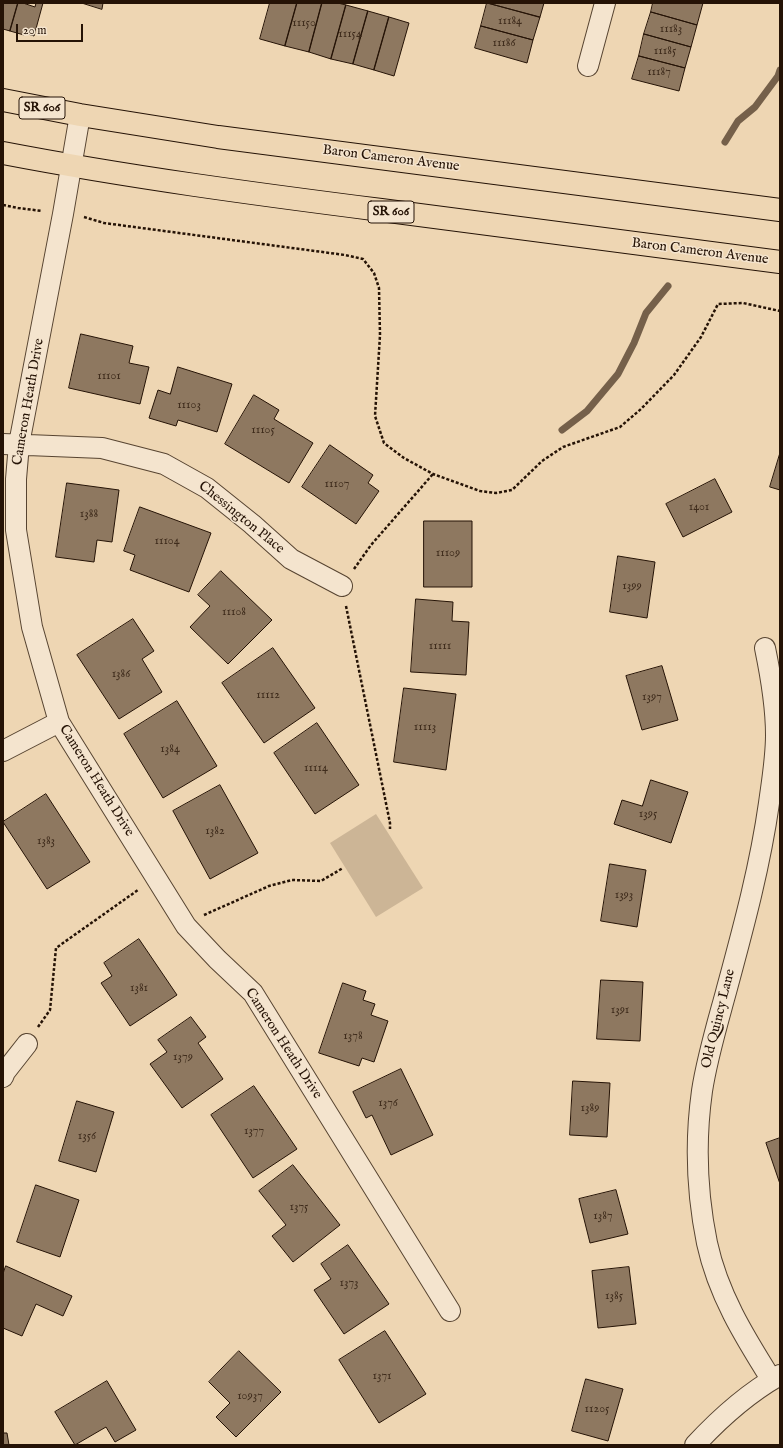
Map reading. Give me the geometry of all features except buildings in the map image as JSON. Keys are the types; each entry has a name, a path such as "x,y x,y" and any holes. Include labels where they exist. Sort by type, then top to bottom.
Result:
{"main road":[{"name":"Baron Cameron Avenue","path":"3,100 80,115 218,137 780,210"},
{"name":"Baron Cameron Avenue","path":"3,153 72,166 322,203 780,262"}],"street":[{"path":"588,66 605,3"},
{"name":"Cameron Heath Drive","path":"80,115 63,214 11,444 16,479 16,530 32,627 59,722 186,926 217,959 253,993 450,1311"},
{"name":"Chessington Place","path":"11,444 102,448 164,464 207,488 252,524 291,559 342,586"},
{"name":"Old Quincy Lane","path":"765,648 772,686 776,735 775,759 764,840 749,905 708,1061 702,1093 698,1156 700,1202 708,1244 721,1287 740,1328 776,1377"},
{"path":"3,751 59,722"},
{"path":"3,1077 5,1072 27,1044"},
{"path":"695,1445 715,1423 747,1396 776,1377"}],"path":[{"path":"3,205 89,217 104,223 345,255 363,259 374,273 379,288 380,335 375,416 384,443 404,458 433,474 480,491 496,493 512,490 542,461 563,447 620,426 641,409 674,375 701,337 718,304 743,303 780,311"},
{"path":"390,829 389,816 342,586 370,545 433,474"},
{"path":"186,926 203,916 269,886 292,880 321,880 343,868"},
{"path":"27,1044 50,1010 56,948 155,877"}],"shaded area":[{"path":"376,814 423,888 376,917 330,843"}],"waterway":[{"path":"725,142 738,121 755,107 778,76 780,70"},
{"path":"562,430 587,411 618,374 634,343 646,313 668,286"}]}
